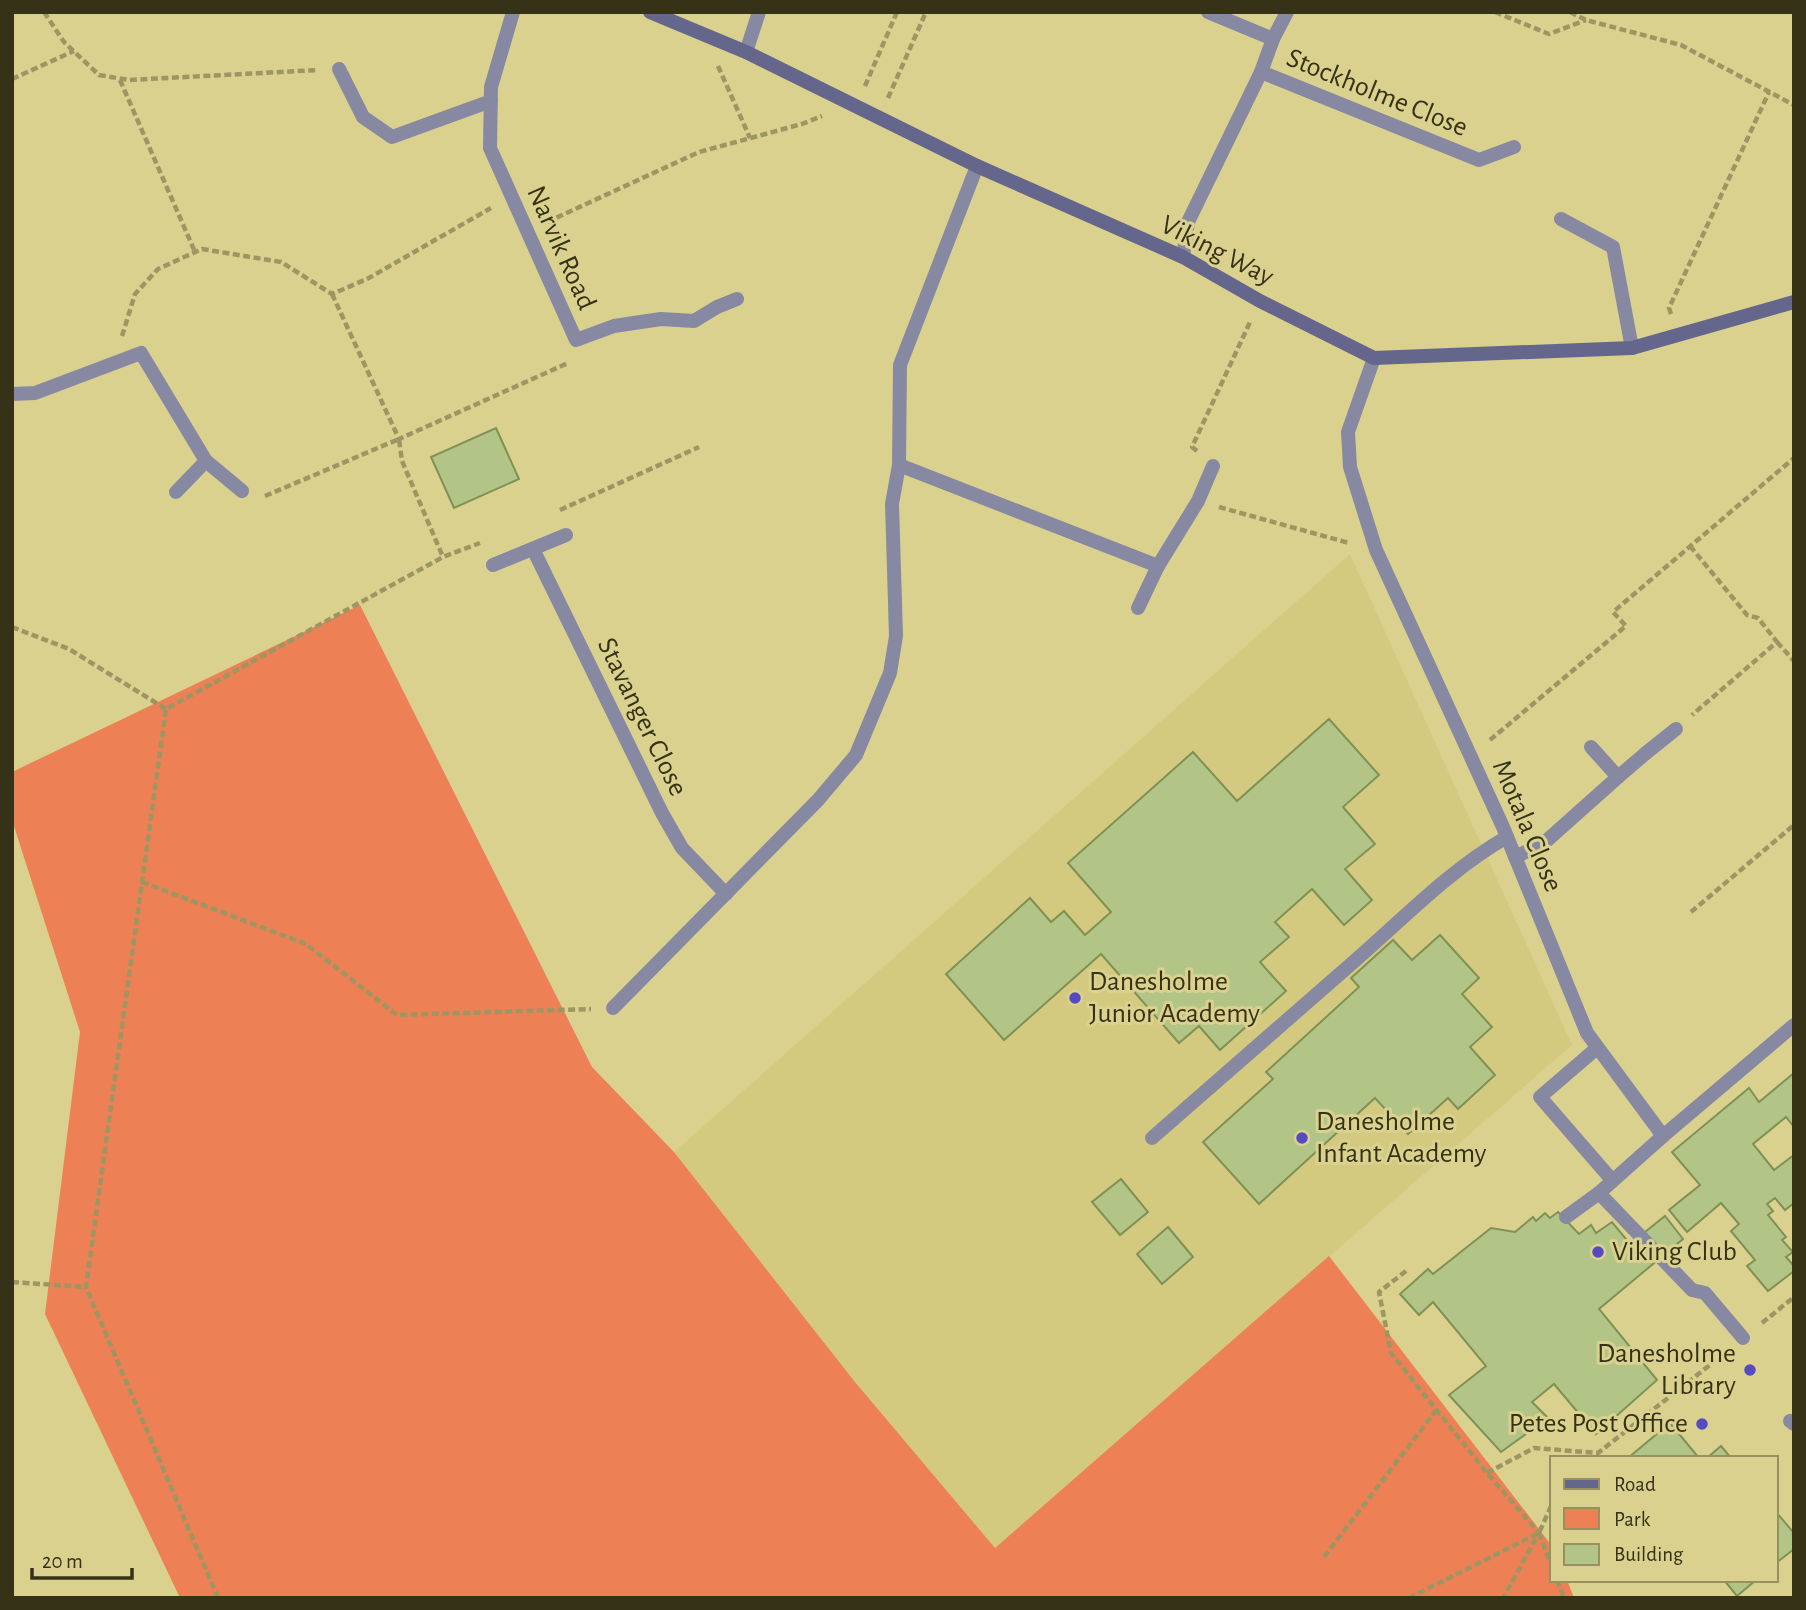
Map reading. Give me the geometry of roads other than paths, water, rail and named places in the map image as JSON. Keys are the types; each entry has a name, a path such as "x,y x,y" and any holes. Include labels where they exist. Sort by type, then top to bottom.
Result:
{"street":[{"name":"Narvik Road","path":"513,12 491,87 490,148 576,340 614,326 661,319 694,321 737,299"},
{"name":"Viking Way","path":"650,12 746,52 977,166 1182,257 1260,301 1374,358 1632,348 1794,302"},
{"path":"746,52 759,12"},
{"name":"Stockholme Close","path":"1208,12 1273,39"},
{"name":"Stockholme Close","path":"1182,257 1188,222 1287,12"},
{"path":"339,69 363,117 392,137 491,101"},
{"name":"Stockholme Close","path":"1261,72 1479,160 1514,147"},
{"path":"613,1008 818,800 856,755 886,685 896,636 892,503 899,465 900,365 977,166"},
{"path":"1561,219 1613,247 1632,348"},
{"path":"12,394 35,393 141,353 206,461 242,491"},
{"name":"Motala Close","path":"1374,358 1348,432 1350,467 1376,551 1507,837 1587,1033 1664,1136"},
{"path":"176,492 206,461"},
{"path":"899,465 1158,566"},
{"path":"1138,608 1158,566 1198,501 1213,466"},
{"path":"493,565 566,535"},
{"name":"Stavanger Close","path":"533,549 662,813 682,848 726,894"},
{"path":"1515,857 1544,843 1676,729"},
{"path":"1591,747 1618,778"},
{"path":"1152,1138 1360,957 1395,922 1482,852 1507,837"},
{"path":"1566,1217 1599,1193 1794,1025"},
{"path":"1597,1048 1540,1097 1612,1180"},
{"path":"1599,1193 1692,1290 1705,1293 1743,1338"}],"place":[{"name":"Danesholme Junior Academy","path":"1075,998"},
{"name":"Danesholme Infant Academy","path":"1302,1138"},
{"name":"Viking Club","path":"1598,1252"},
{"name":"Danesholme Library","path":"1750,1370"},
{"name":"Petes Post Office","path":"1702,1424"}]}
